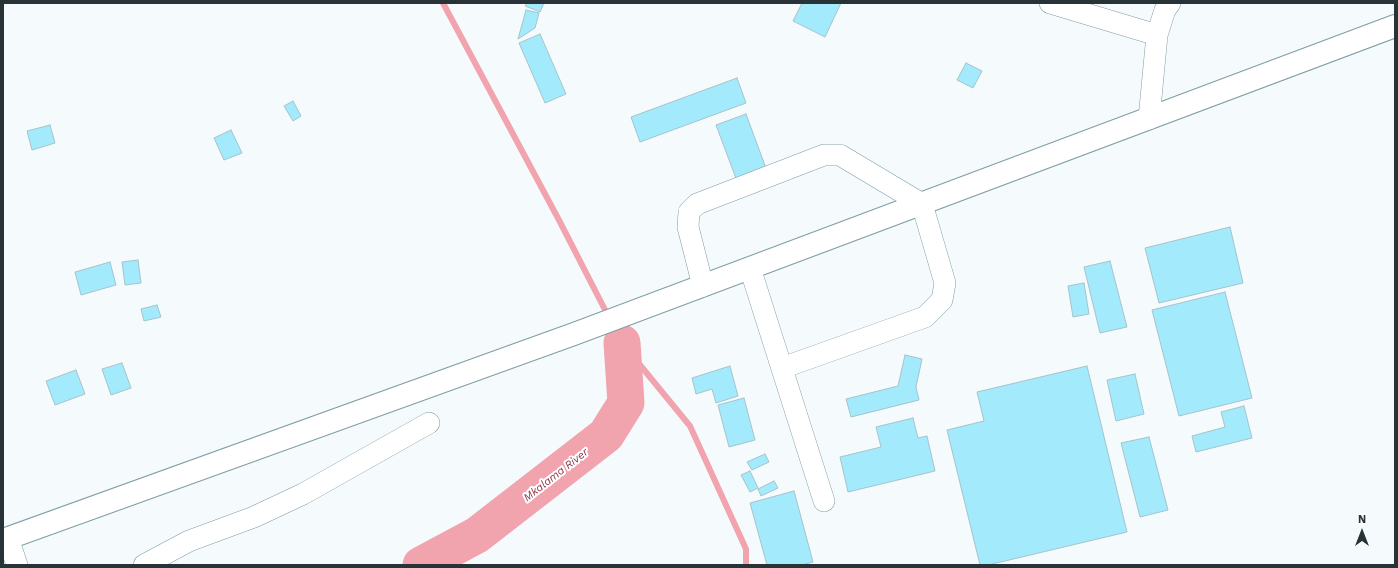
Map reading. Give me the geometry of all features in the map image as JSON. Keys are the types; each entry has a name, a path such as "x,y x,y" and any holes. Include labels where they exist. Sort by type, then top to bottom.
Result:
{"highway":[{"path":"5,539 574,334 1395,26"}],"street":[{"path":"1050,3 1157,35"},
{"path":"1149,119 1157,35 1165,10 1170,3"},
{"path":"703,286 688,227 688,212 697,204 824,155 840,155 922,204 945,283 942,300 925,317 782,368"},
{"path":"750,268 824,501"},
{"path":"144,565 189,542 254,517 303,494 429,423"},
{"path":"5,539 17,565"}],"building":[{"path":"527,3 544,3 540,12 525,6"},
{"path":"802,3 841,3 825,37 793,21"},
{"path":"526,10 539,13 535,28 518,39"},
{"path":"540,34 566,94 545,103 519,43"},
{"path":"966,63 982,71 973,88 957,80"},
{"path":"737,78 746,103 640,142 631,117"},
{"path":"293,101 301,116 293,121 284,106"},
{"path":"746,114 767,171 737,181 716,125"},
{"path":"50,125 55,143 32,150 27,131"},
{"path":"231,130 242,153 224,160 214,138"},
{"path":"1230,227 1243,283 1159,303 1145,248"},
{"path":"138,260 141,283 125,285 122,262"},
{"path":"1110,261 1127,327 1100,333 1084,267"},
{"path":"110,262 116,285 81,295 75,272"},
{"path":"1084,283 1089,314 1073,317 1068,286"},
{"path":"1225,292 1252,398 1179,416 1152,310"},
{"path":"157,305 161,317 144,321 141,309"},
{"path":"905,355 922,359 916,387 919,400 851,417 846,399 898,386"},
{"path":"122,363 131,388 111,395 102,369"},
{"path":"730,366 738,396 716,403 712,389 696,394 692,378"},
{"path":"1087,366 1127,532 988,565 980,565 947,430 984,421 977,392"},
{"path":"76,370 85,394 55,405 46,381"},
{"path":"1135,374 1144,414 1116,421 1107,380"},
{"path":"744,398 755,440 729,447 718,405"},
{"path":"1244,406 1252,438 1196,452 1192,436 1225,427 1221,412"},
{"path":"913,418 918,438 927,436 935,471 848,492 840,457 881,447 876,427"},
{"path":"1149,437 1168,510 1140,517 1121,443"},
{"path":"765,454 769,462 752,470 747,462"},
{"path":"750,471 758,488 750,492 741,475"},
{"path":"774,481 778,488 761,496 758,489"},
{"path":"794,491 813,562 802,565 767,565 750,503"}],"waterway":[{"path":"443,3 560,222 622,343 690,426 746,549 746,565"},
{"name":"Mkalama River","path":"421,565 477,535 606,435 626,403 622,343"}]}
